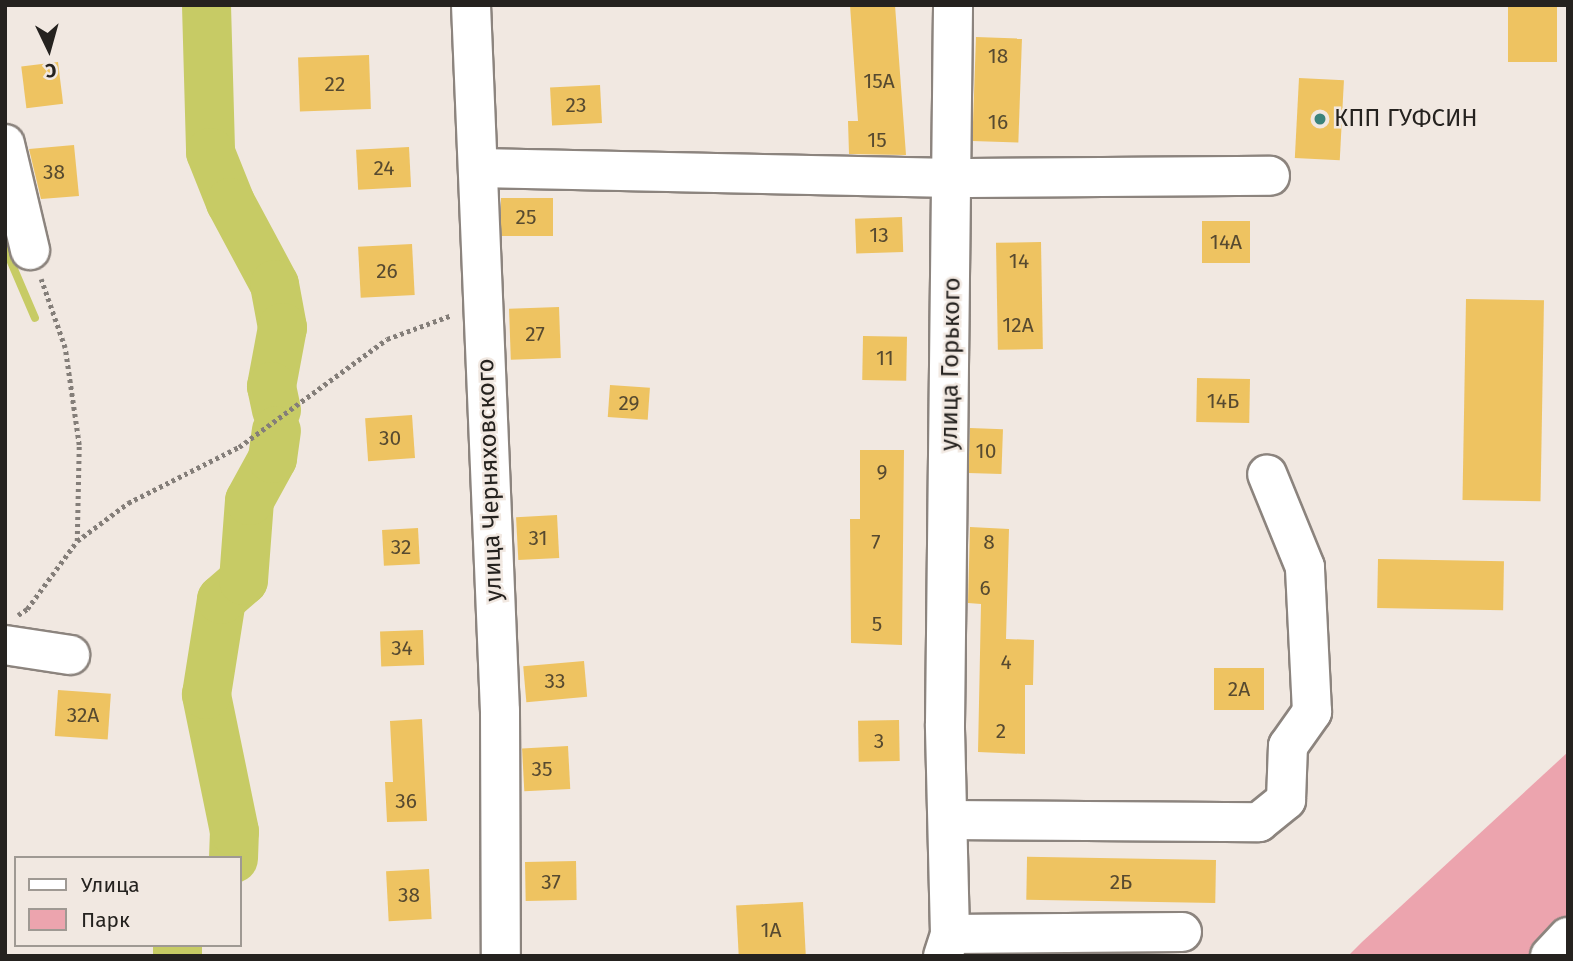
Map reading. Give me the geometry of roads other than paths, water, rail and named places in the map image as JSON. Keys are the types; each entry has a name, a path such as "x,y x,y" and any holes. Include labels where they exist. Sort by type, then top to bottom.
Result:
{"street":[{"name":"улица Черняховского","path":"471,5 500,711 501,956"},
{"name":"улица Горького","path":"946,945 953,5"},
{"path":"5,144 30,250"},
{"path":"478,167 953,178 1270,176"},
{"path":"948,820 1259,822 1286,800 1288,746 1312,712 1305,567 1267,474"},
{"path":"5,645 70,655"},
{"path":"946,945 1182,932"},
{"path":"1550,956 1568,937"}],"waterway":[{"path":"206,5 210,152 230,202 274,284 282,327 271,386 276,409"},
{"path":"5,248 35,318"},
{"path":"233,856 234,831 206,694 221,599 243,580 249,500 272,458 276,430"},
{"path":"177,947 177,956"}],"place":[{"name":"КПП ГУФСИН","path":"1320,119"}]}
